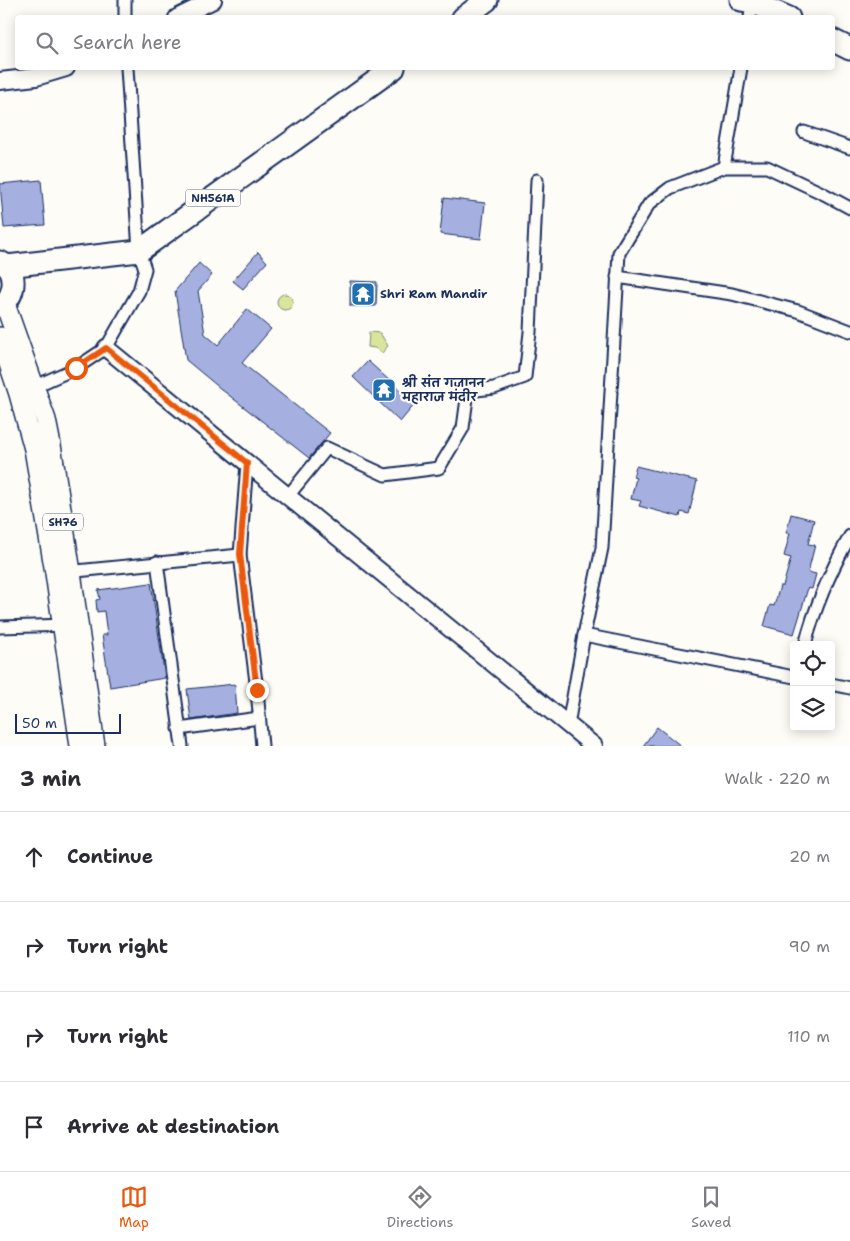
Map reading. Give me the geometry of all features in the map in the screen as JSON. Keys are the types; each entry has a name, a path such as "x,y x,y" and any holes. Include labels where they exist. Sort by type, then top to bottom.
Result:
{"highway":[{"path":"467,15 487,0"},
{"path":"748,7 778,15"},
{"path":"835,42 850,49"},
{"name":"NH561A","path":"2,305 10,296 13,280 4,264 139,251 391,70"}],"main road":[{"name":"SH76","path":"2,305 26,390 34,449 63,572 71,625 95,746"},
{"name":"SH76","path":"0,336 26,390"},
{"name":"SH76","path":"71,625 80,746"}],"street":[{"path":"125,0 125,15"},
{"path":"183,15 213,0"},
{"path":"0,81 36,77 59,70"},
{"path":"26,390 76,368 106,348 139,291 144,269 139,251 127,70"},
{"path":"724,167 741,70"},
{"path":"804,132 850,148"},
{"path":"568,725 602,548 619,253 649,204 670,188 724,167 767,167 850,208"},
{"path":"288,496 327,448 384,475 439,468 463,428 468,391 494,388 525,377 530,332 537,180"},
{"path":"618,277 732,294 798,311 850,331"},
{"path":"106,348 594,746"},
{"path":"247,463 240,554 262,746"},
{"path":"806,641 810,624 834,564 850,536"},
{"path":"63,572 240,554"},
{"path":"157,562 182,746"},
{"path":"0,627 71,625"},
{"path":"584,635 790,676"},
{"path":"835,685 850,688"},
{"path":"179,729 260,718"}],"green space":[{"path":"285,294 291,296 293,302 291,308 285,310 279,308 277,302 279,296"},
{"path":"369,332 380,333 388,346 382,353 375,348 368,347"}],"building":[{"path":"41,180 45,225 4,228 0,184"},
{"path":"444,198 485,203 481,239 440,234"},
{"path":"258,252 267,262 243,289 233,281"},
{"path":"199,263 212,275 198,291 205,334 218,345 247,309 271,329 242,363 330,433 309,458 186,360 175,291"},
{"name":"Shri Ram Mandir","path":"350,281 377,282 376,306 350,306"},
{"name":"श्री संंत गजानन महाराज मंदीर","path":"368,361 415,404 400,422 353,377"},
{"path":"636,466 697,481 689,514 681,512 680,517 639,506 641,501 631,499 636,478 633,477"},
{"path":"791,514 814,520 808,544 815,545 808,572 816,574 812,589 808,588 794,634 764,626 770,605 774,606 780,586 783,586 791,558 784,556 790,533 786,533"},
{"path":"151,583 165,678 110,687 102,635 107,635 104,611 97,612 96,600 100,599 98,590"},
{"path":"235,684 237,713 191,720 187,689"},
{"path":"657,727 681,746 643,746"}],"place":[{"name":"Shri Ram Mandir","path":"363,294"},
{"name":"श्री संंत गजानन महाराज मंदीर","path":"384,390"}],"route":[{"path":"76,368 106,348 247,463 240,554 257,690"}]}
